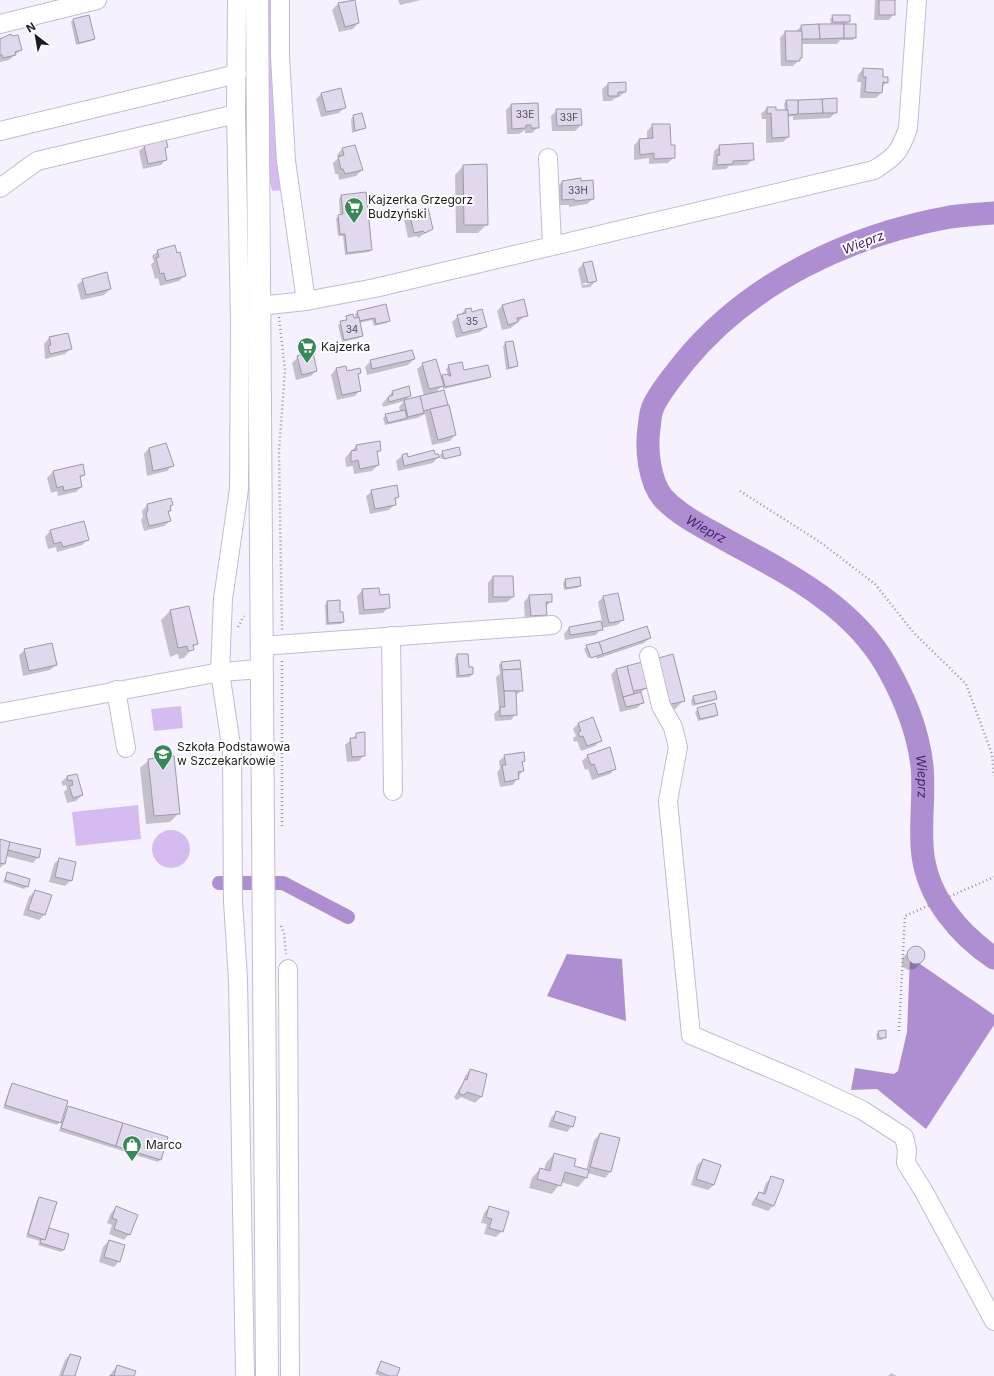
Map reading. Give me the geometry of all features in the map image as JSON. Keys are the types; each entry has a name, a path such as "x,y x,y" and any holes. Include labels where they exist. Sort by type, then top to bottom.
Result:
{"main road":[{"path":"256,0 269,306 272,645 262,669 262,895 267,1376"}],"street":[{"path":"0,24 98,0"},
{"path":"237,0 236,114 240,323 239,489 223,599 220,672 232,752 232,864 238,980 245,1376"},
{"path":"280,0 280,56 286,161 306,301"},
{"path":"269,306 306,301 332,300 375,288 552,245 874,170 892,160 903,144 908,128 917,0"},
{"path":"0,131 237,74"},
{"path":"0,188 37,161 236,114"},
{"path":"548,158 552,245"},
{"path":"272,645 552,625"},
{"path":"391,636 393,791"},
{"path":"649,656 661,706 673,727 678,747 668,801 691,1035 800,1081 862,1110 904,1137 907,1150 906,1162 910,1171 923,1190 994,1320"},
{"path":"0,712 220,672 262,669"},
{"path":"116,690 126,748"},
{"path":"288,969 290,1376"}],"path":[{"path":"269,306 285,370 279,451 272,645 282,832"},
{"path":"740,491 820,542 875,584 913,632 966,684 992,754 994,776"},
{"path":"899,1031 905,916 994,877"},
{"path":"280,921 284,934 288,969"}],"shaded area":[{"path":"267,0 273,0 285,190 272,191 268,172"},
{"path":"181,706 183,728 154,731 151,709"},
{"path":"138,805 141,839 76,846 72,812"},
{"path":"167,830 175,830 185,835 189,842 189,856 185,863 175,868 167,868 157,863 155,860 152,853 152,845 157,835 160,833"},
{"path":"567,954 622,959 626,1021 547,996"},
{"path":"910,957 994,1015 994,1025 926,1129 877,1089 851,1090 855,1068 894,1074 898,1071 907,1032"}],"building":[{"path":"355,0 359,23 345,27 338,3"},
{"path":"879,0 895,0 895,15 879,15"},
{"path":"89,15 95,39 79,43 73,19"},
{"path":"832,15 850,15 850,22 833,22"},
{"path":"819,24 820,39 802,39 801,25"},
{"path":"819,24 844,24 844,38 820,39"},
{"path":"844,24 856,24 856,38 844,38"},
{"path":"785,31 802,31 802,58 800,58 800,61 786,61"},
{"path":"11,34 12,36 18,35 22,50 15,52 16,55 3,58 2,55 0,55 0,39"},
{"path":"863,68 883,69 883,77 888,77 888,83 883,82 882,93 865,92 866,77 863,77"},
{"path":"626,82 626,92 618,92 618,96 608,96 608,83"},
{"path":"341,88 346,108 326,112 321,93"},
{"path":"837,98 837,113 823,113 822,99"},
{"path":"822,99 823,113 798,114 798,100"},
{"path":"786,100 798,100 798,114 788,115"},
{"path":"538,103 539,128 531,128 531,125 526,125 526,128 512,129 511,104"},
{"path":"767,107 776,107 776,110 788,110 789,137 772,138 771,113 767,114"},
{"path":"556,109 581,109 582,125 557,126"},
{"path":"362,113 366,128 355,131 353,115"},
{"path":"652,124 670,124 671,145 675,145 675,158 654,159 654,153 640,155 639,139 653,138"},
{"path":"166,140 168,147 165,148 167,160 148,164 144,145"},
{"path":"753,143 754,160 733,161 733,164 717,165 717,155 720,155 719,145"},
{"path":"355,145 363,170 345,174 343,169 341,169 338,157 344,155 342,148"},
{"path":"487,164 488,225 464,225 463,165"},
{"path":"581,178 581,181 593,180 594,199 575,201 574,199 562,200 562,181"},
{"name":"Kajzerka Grzegorz Budzyński","path":"366,192 372,250 347,253 345,234 340,234 338,215 343,214 341,195"},
{"path":"428,208 433,229 425,233 423,231 414,233 409,212"},
{"path":"175,245 177,253 180,252 186,276 166,281 164,273 160,274 156,258 159,257 157,250"},
{"path":"592,261 597,281 588,283 583,263"},
{"path":"107,272 111,289 86,295 82,279"},
{"path":"524,299 528,316 517,318 518,322 508,325 502,305"},
{"path":"386,304 390,321 376,324 375,318 359,321 357,311"},
{"path":"471,308 472,312 482,309 487,327 462,333 457,315 466,313 465,309"},
{"path":"353,314 354,318 359,317 363,336 344,340 340,321 347,320 346,316"},
{"path":"68,333 72,349 50,354 48,346 51,345 49,337"},
{"path":"513,341 518,366 509,368 505,342"},
{"path":"412,350 415,359 372,369 370,360"},
{"name":"Kajzerka","path":"313,352 317,371 302,375 297,356"},
{"path":"436,359 444,386 429,389 422,363"},
{"path":"462,362 464,370 488,365 491,377 445,387 442,375 449,374 449,376 451,376 448,365"},
{"path":"346,366 347,371 360,368 361,373 358,374 361,391 342,395 336,368"},
{"path":"409,386 411,396 389,402 388,397 393,395 392,391"},
{"path":"444,390 448,405 423,411 420,396"},
{"path":"420,396 424,413 408,417 404,400"},
{"path":"449,405 456,435 438,440 430,409"},
{"path":"405,410 407,418 388,423 385,414"},
{"path":"380,441 381,451 377,451 379,465 360,469 358,460 351,462 351,451 357,450 356,445"},
{"path":"166,443 174,466 153,471 149,448"},
{"path":"459,447 461,455 444,459 442,451"},
{"path":"434,450 435,454 438,454 440,457 404,466 402,455 407,453 408,457"},
{"path":"83,464 85,475 80,476 82,487 64,491 63,486 57,488 53,471"},
{"path":"397,485 399,497 395,498 396,505 375,509 371,490"},
{"path":"171,498 173,505 170,506 171,511 168,511 171,521 149,526 146,514 148,510 147,504"},
{"path":"84,521 89,540 63,547 61,542 54,544 50,530"},
{"path":"493,576 513,576 514,597 493,597"},
{"path":"580,577 581,586 566,588 565,579"},
{"path":"379,588 380,595 389,594 390,608 364,610 362,589"},
{"path":"618,593 624,620 609,623 603,596"},
{"path":"552,594 552,602 546,602 547,615 531,616 529,595"},
{"path":"340,600 340,612 343,612 344,622 328,623 327,601"},
{"path":"189,606 198,644 193,645 194,650 188,651 187,646 178,648 170,610"},
{"path":"601,621 603,630 570,635 569,627"},
{"path":"647,626 651,638 603,654 599,642"},
{"path":"599,642 603,654 591,658 586,645"},
{"path":"52,643 57,665 29,671 24,649"},
{"path":"457,654 468,654 469,667 473,667 473,674 459,676"},
{"path":"673,654 685,701 667,705 655,659"},
{"path":"520,660 521,669 502,670 501,662"},
{"path":"642,662 648,688 633,691 627,666"},
{"path":"627,666 634,694 623,697 616,669"},
{"path":"521,669 523,691 504,691 502,670"},
{"path":"504,691 516,691 517,715 500,716 500,707 505,707"},
{"path":"715,691 717,699 695,704 693,696"},
{"path":"641,692 644,703 626,707 623,697"},
{"path":"715,703 718,715 700,719 697,708"},
{"path":"593,717 602,741 587,746 583,736 580,737 578,732 581,731 578,723"},
{"path":"365,732 365,756 352,757 350,738 356,738 356,733"},
{"path":"610,747 616,769 598,775 594,764 591,765 587,755"},
{"path":"524,752 525,761 522,762 524,771 518,772 519,779 505,782 502,765 506,765 504,755"},
{"path":"174,756 180,814 154,816 148,759"},
{"path":"77,774 83,795 73,798 69,786 73,785 72,780 68,781 67,776"},
{"path":"0,839 10,842 5,864 0,863"},
{"path":"10,842 41,849 39,858 8,850"},
{"path":"59,858 76,862 72,881 55,877"},
{"path":"7,872 30,879 28,887 5,880"},
{"path":"35,890 52,895 45,915 28,910"},
{"path":"912,946 920,946 925,951 923,962 920,964 912,964 907,959 907,951"},
{"path":"886,1030 886,1038 879,1038 878,1031"},
{"path":"470,1069 487,1074 482,1097 467,1092 464,1095 460,1094 459,1091 465,1079 467,1080"},
{"path":"12,1083 68,1101 61,1123 5,1105"},
{"path":"68,1106 123,1123 116,1146 61,1128"},
{"path":"556,1111 576,1117 573,1127 553,1121"},
{"path":"123,1123 168,1137 161,1160 116,1146"},
{"path":"600,1133 620,1138 611,1172 590,1167"},
{"path":"554,1153 576,1159 574,1166 589,1170 587,1178 565,1172 561,1186 537,1179 540,1168 550,1171"},
{"path":"703,1159 721,1165 714,1185 696,1179"},
{"path":"771,1176 784,1180 774,1206 756,1199 759,1192 765,1194"},
{"path":"39,1197 57,1202 45,1240 28,1234"},
{"path":"116,1206 138,1215 130,1235 114,1229 117,1220 112,1218"},
{"path":"489,1206 509,1212 503,1232 489,1228 492,1219 486,1217"},
{"path":"49,1228 69,1234 64,1250 40,1243 41,1239 45,1240"},
{"path":"109,1240 125,1245 120,1262 104,1257"},
{"path":"70,1354 81,1357 75,1376 62,1376"},
{"path":"381,1361 400,1368 397,1376 389,1376 377,1371"},
{"path":"117,1365 136,1371 134,1376 114,1376"}],"waterway":[{"name":"Wieprz","path":"994,213 950,217 913,225 876,236 839,250 804,266 771,285 740,308 711,333 685,361 659,395 652,409 648,436 648,455 654,483 663,498 670,505 694,522 773,566 817,593 856,626 873,645 900,691 914,727 920,753 923,777 922,845 926,872 939,901 958,927 994,958"},
{"path":"219,883 283,883 348,917"}],"place":[{"name":"Kajzerka Grzegorz Budzyński","path":"354,224"},
{"name":"Kajzerka","path":"307,364"},
{"name":"Szkoła Podstawowa w Szczekarkowie","path":"163,771"},
{"name":"Marco","path":"132,1162"}]}
